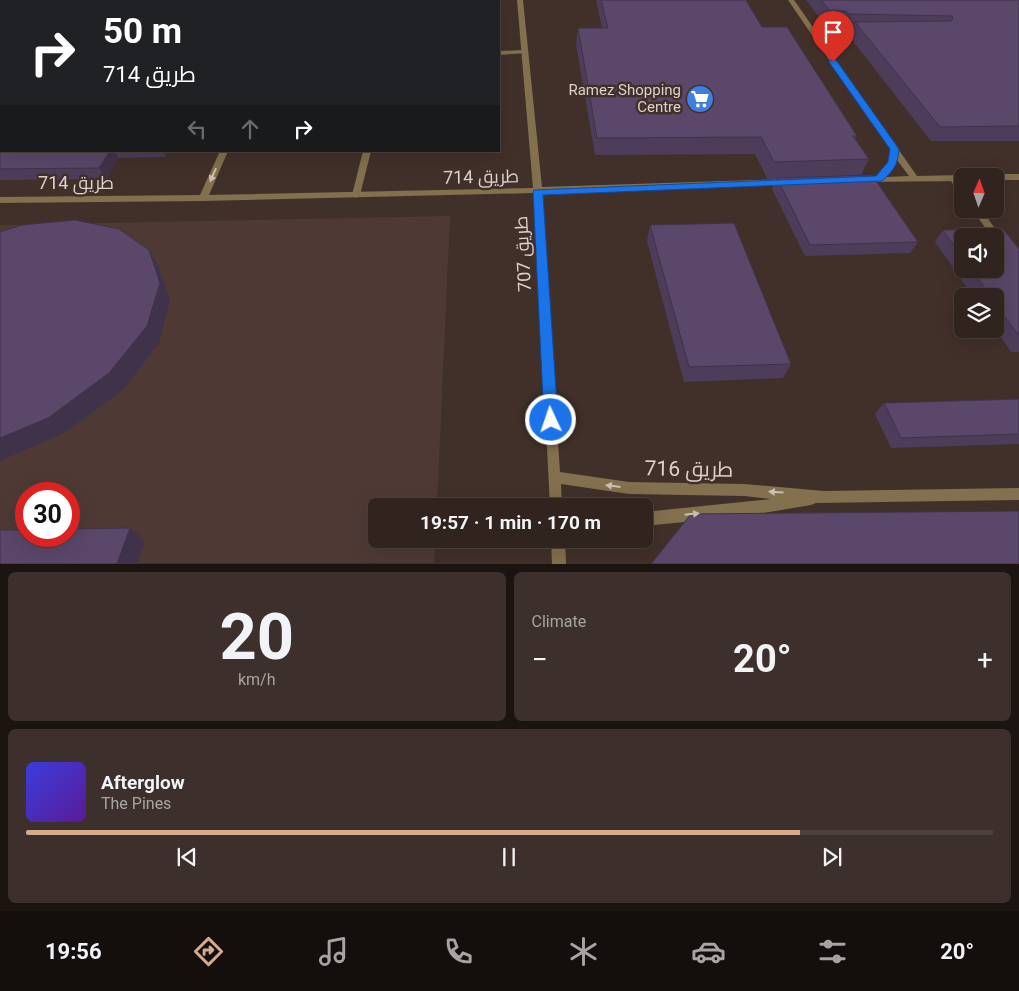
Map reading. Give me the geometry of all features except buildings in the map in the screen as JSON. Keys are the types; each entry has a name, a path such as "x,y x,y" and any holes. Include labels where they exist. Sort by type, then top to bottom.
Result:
{"street":[{"name":"طريق 707","path":"520,0 538,192 555,498"},
{"path":"791,0 914,178"},
{"path":"813,32 868,32"},
{"path":"500,53 525,52"},
{"path":"879,179 893,162 894,149"},
{"path":"203,198 224,152"},
{"path":"356,195 367,152"},
{"path":"1004,177 1019,177"},
{"path":"850,180 954,178"},
{"name":"طريق 714","path":"0,200 538,192 801,182"},
{"path":"983,218 996,236 1019,256"},
{"name":"طريق 716","path":"554,477 629,488 744,490 824,497 1019,494"},
{"name":"طريق 716","path":"653,518 746,509 824,497"},
{"path":"558,548 559,564"}],"shaded area":[{"path":"450,216 437,498 368,498 368,548 435,548 434,563 0,563 0,225"}],"place":[{"name":"Ramez Shopping Centre","path":"700,99"}],"route":[{"path":"551,420 538,192 879,179 890,168 893,162 894,149 833,62"}]}
